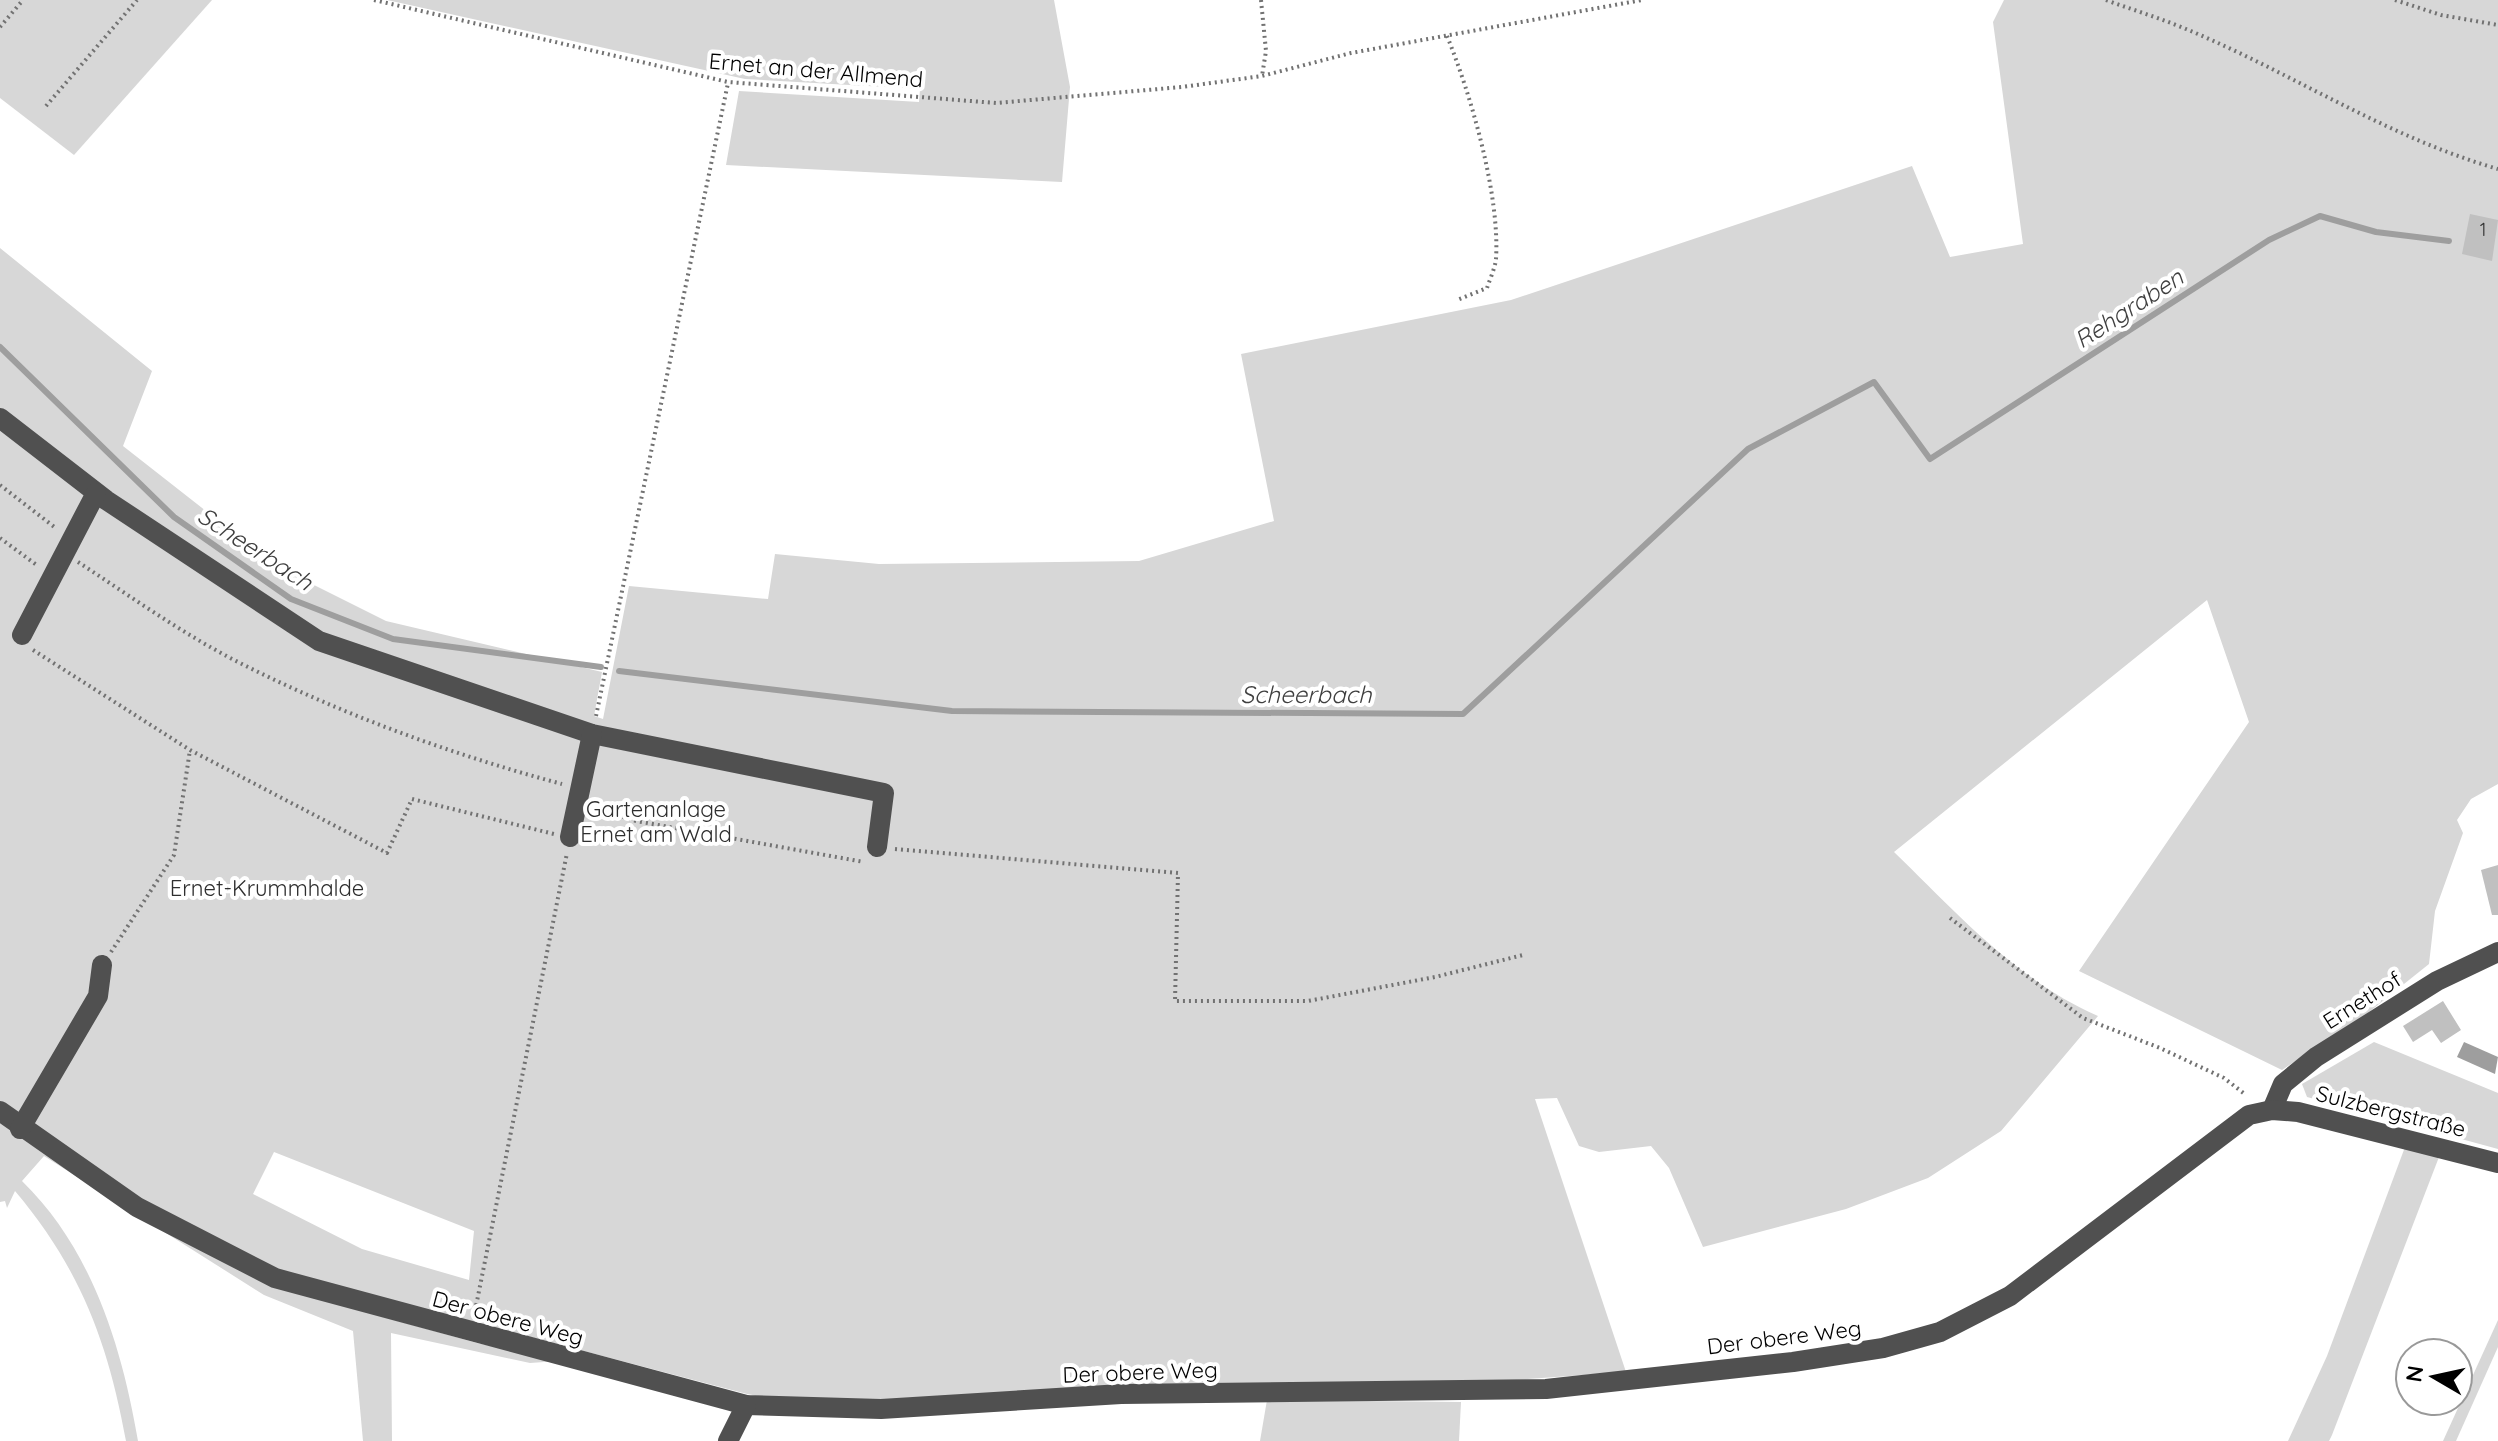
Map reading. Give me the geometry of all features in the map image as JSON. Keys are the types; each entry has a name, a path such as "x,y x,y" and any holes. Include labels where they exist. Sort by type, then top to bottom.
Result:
{"street":[{"path":"0,418 96,493 319,641 592,734 884,793 877,847"},
{"path":"22,635 96,493"},
{"path":"570,837 592,734"},
{"name":"Ernethof","path":"2266,1111 2283,1084 2316,1057 2437,981 2498,952"},
{"path":"20,1129 98,996 102,965"},
{"name":"Der obere Weg","path":"0,1111 20,1129 137,1207 265,1273 472,1333 746,1405 881,1409 1121,1394 1546,1389 1793,1362 1883,1348 1940,1332 2010,1296 2249,1115 2266,1111"},
{"name":"Sulzbergstraße","path":"2266,1111 2298,1112 2498,1163"},
{"path":"728,1441 746,1405"}],"path":[{"path":"0,27 23,0"},
{"path":"46,106 137,0"},
{"name":"Ernet an der Allmend","path":"374,0 728,82 996,103 1182,87 1262,76 1351,53 1642,0"},
{"path":"1261,0 1266,51 1262,76"},
{"path":"2106,0 2187,29 2355,114 2449,155 2498,169"},
{"path":"2395,0 2441,15 2498,25"},
{"path":"1447,36 1464,75 1488,183 1496,261 1487,288 1457,300"},
{"path":"592,734 728,82"},
{"path":"0,485 130,596 235,661 327,703 578,795 636,821 875,863 877,847 1178,873 1175,1001 1308,1001 1435,977 1523,955"},
{"path":"0,538 52,578"},
{"path":"22,635 29,647 190,750 387,853 412,799 486,820 570,837 472,1333"},
{"path":"102,965 174,855 190,750"},
{"path":"1950,918 2083,1018 2160,1048 2224,1078 2266,1111"}],"green space":[{"path":"0,0 212,0 74,155 0,98"},
{"path":"387,0 1054,0 1070,87 1062,182 726,165 739,91 919,102 920,89 745,79"},
{"path":"2004,0 2498,0 2498,784 2471,799 2457,820 2463,833 2435,911 2429,964 2364,1016 2282,1070 2079,971 2249,722 2207,600 1894,852 2014,964 2040,984 2098,1016 2001,1131 1928,1178 1846,1209 1703,1247 1669,1168 1651,1146 1599,1152 1579,1146 1557,1098 1535,1099 1626,1372 1460,1384 791,1402 747,1394 284,1272 48,1153 344,1306 477,1343 558,1361 530,1363 391,1333 392,1441 363,1441 353,1331 264,1295 44,1156 22,1181 67,1237 100,1301 123,1370 138,1441 126,1441 100,1339 74,1278 38,1220 15,1191 7,1208 5,1201 0,1202 0,248 152,371 123,446 220,522 312,584 386,621 602,672 594,716 603,719 629,586 768,599 775,554 879,564 1139,561 1274,521 1241,354 1511,300 1912,166 1950,257 2023,244 1993,22","holes":["274,1152 474,1231 469,1280 362,1249 253,1194"]},
{"path":"2374,1042 2498,1093 2498,1149 2307,1097 2302,1084"},
{"path":"2405,1147 2439,1157 2332,1435 2329,1441 2288,1441 2327,1356"},
{"path":"2498,1320 2498,1347 2474,1401 2474,1373"},
{"path":"1267,1400 1461,1402 1459,1441 1260,1441"},
{"path":"2454,1417 2467,1417 2456,1441 2443,1441"}],"shaded area":[{"path":"2464,1042 2498,1057 2495,1074 2457,1057"}],"building":[{"path":"2470,214 2498,220 2492,261 2462,254"},
{"path":"2498,865 2498,915 2492,915 2481,870"},
{"path":"2443,1001 2461,1030 2441,1043 2432,1030 2413,1042 2403,1026"}],"waterway":[{"name":"Scheerbach","path":"619,671 952,711 1463,714 1748,449 1874,382 1930,459 2269,240 2320,216 2376,232 2449,241"},
{"name":"Scheerbach","path":"0,347 174,517 291,599 393,639 601,667"}],"water label":[{"name":"Rehgraben","path":"2129,309"}],"park label":[{"name":"Gartenanlage Ernet am Wald","path":"656,822"},
{"name":"Ernet-Krummhalde","path":"267,888"}]}
